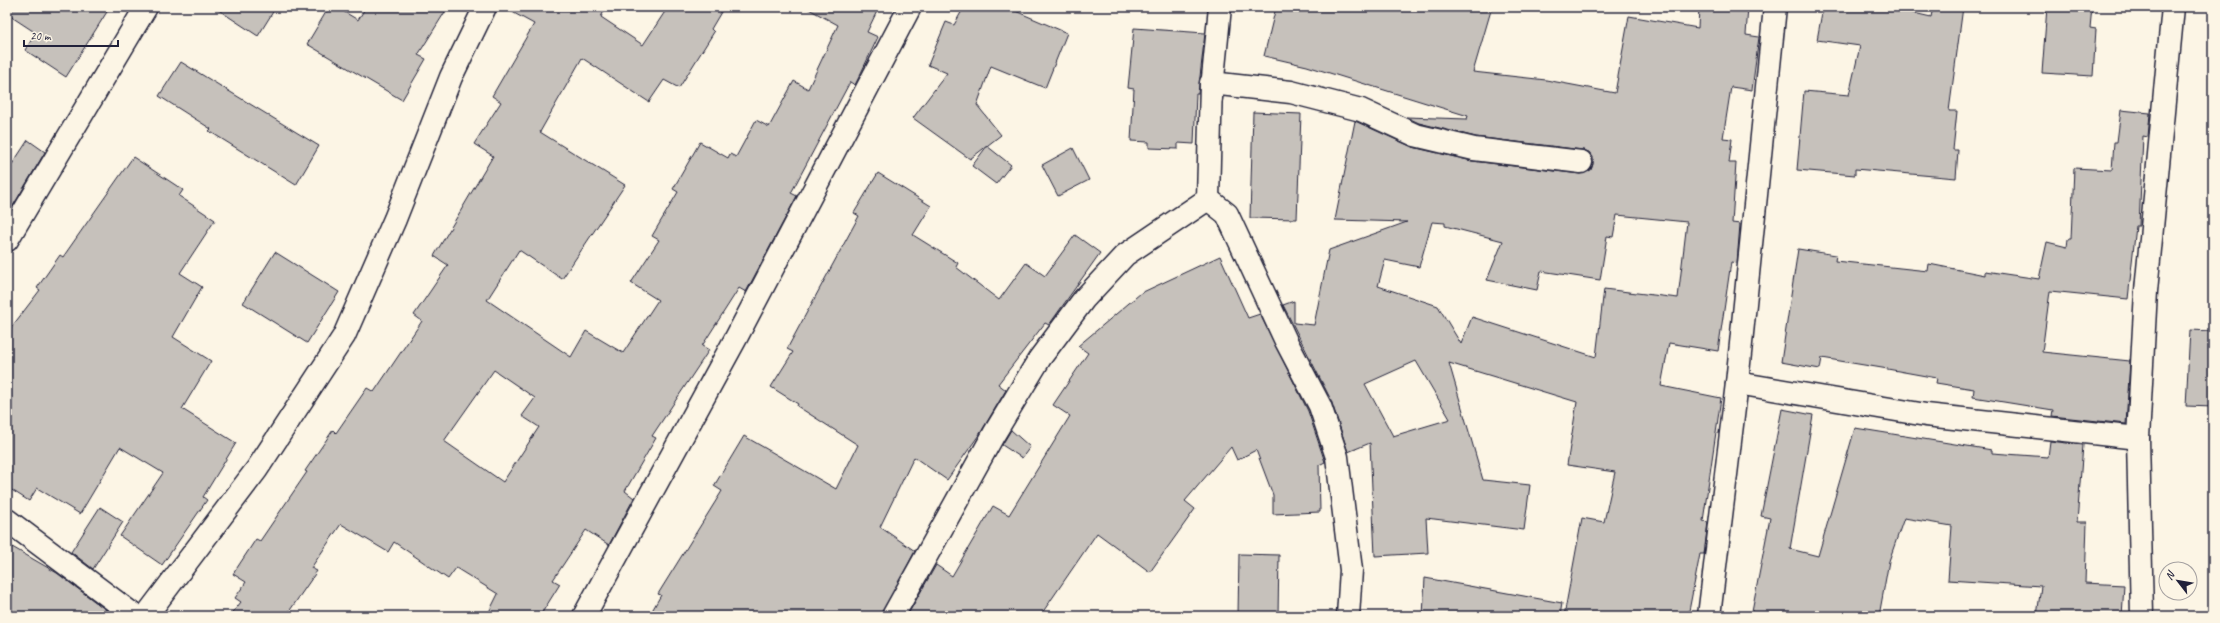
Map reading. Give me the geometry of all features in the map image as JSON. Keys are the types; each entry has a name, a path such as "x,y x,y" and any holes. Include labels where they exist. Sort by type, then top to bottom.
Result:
{"street":[{"path":"7,240 146,7"},
{"path":"146,616 257,470 344,336 395,219 451,77 485,7"},
{"path":"584,616 740,331 910,7"},
{"path":"1208,199 1211,83 1220,7"},
{"path":"1709,616 1737,383 1775,7"},
{"path":"2142,616 2138,438 2146,291 2174,7"},
{"path":"1211,83 1290,92 1361,110 1415,135 1474,149 1581,162"},
{"path":"893,616 994,434 1036,365 1084,299 1125,255 1208,199"},
{"path":"1208,199 1227,214 1286,342 1320,406 1337,457 1350,570 1348,616"},
{"path":"1737,383 1926,415 2138,438"},
{"path":"7,520 135,616"}],"building":[{"path":"7,7 110,7 66,77 25,50 36,33 7,14"},
{"path":"214,7 276,7 258,36"},
{"path":"329,7 336,7 358,20 366,7 448,7 418,55 426,59 402,100 307,44"},
{"path":"503,7 606,7 601,17 643,45 668,7 724,7 711,29 714,32 679,88 664,80 649,102 582,58 540,132 625,185 562,279 519,250 487,300 571,357 586,331 623,353 658,300 631,283 659,240 652,236 678,192 673,189 700,142 728,158 730,154 736,157 756,120 769,127 794,81 808,89 838,25 805,7 879,7 867,32 878,37 855,85 850,82 791,193 797,196 746,292 739,288 702,346 709,350 652,436 656,438 625,491 634,498 609,545 586,530 553,580 560,584 540,616 487,616 498,594 456,568 448,579 394,542 388,552 341,524 311,568 317,571 286,616 230,616 241,602 235,598 246,582 233,574 256,539 260,541 307,472 305,471 333,430 336,433 367,388 374,392 422,321 414,315 448,265 434,256 493,156 474,144 501,102 492,96 534,24","holes":["494,370 535,398 522,416 539,427 503,482 444,441"]},
{"path":"964,7 1006,7 1067,33 1045,88 991,66 977,105 1001,135 970,159 913,118 947,73 928,65 946,22 954,25"},
{"path":"1276,7 1492,7 1473,72 1546,80 1615,93 1629,16 1698,28 1699,7 1748,7 1746,35 1759,37 1752,90 1731,87 1723,138 1732,139 1729,163 1736,163 1732,223 1740,224 1737,263 1731,262 1718,351 1669,343 1661,386 1721,398 1703,521 1708,522 1704,554 1700,554 1688,616 1564,616 1582,518 1604,522 1615,472 1567,465 1577,402 1449,363 1483,480 1530,485 1524,530 1426,518 1428,553 1375,556 1370,443 1348,452 1331,400 1283,305 1294,301 1294,323 1314,325 1329,250 1407,222 1335,220 1355,121 1412,147 1472,161 1580,174 1591,170 1593,157 1589,152 1583,150 1476,137 1419,123 1406,117 1467,119 1468,116 1307,66 1264,56","holes":["1617,215 1687,222 1678,298 1604,289 1596,357 1472,317 1461,344 1438,306 1378,286 1385,260 1419,267 1432,222 1445,223 1445,226 1503,241 1487,280 1537,290 1541,271 1600,280 1607,236 1613,237","1416,361 1450,419 1393,436 1365,384"]},
{"path":"1823,7 1888,7 1931,17 1933,7 1963,7 1949,111 1957,111 1953,150 1958,150 1956,178 1855,169 1855,175 1797,170 1804,91 1849,95 1860,46 1817,40"},
{"path":"2047,7 2092,7 2090,28 2096,29 2093,76 2042,73"},
{"path":"1134,28 1205,33 1198,94 1196,94 1194,144 1178,143 1178,149 1149,148 1149,142 1131,141 1134,89 1128,88"},
{"path":"181,62 319,146 296,185 209,131 211,129 159,96"},
{"path":"2121,110 2150,113 2148,137 2143,136 2139,226 2136,226 2128,299 2050,291 2042,352 2130,361 2126,424 2052,416 2053,410 1973,397 1974,389 1936,383 1937,378 1882,368 1822,358 1820,369 1781,362 1798,249 1836,255 1835,261 1928,271 1929,264 1985,275 1985,271 2039,279 2047,242 2067,247 2068,239 2071,239 2074,168 2112,170 2114,142 2117,142"},
{"path":"1253,112 1301,114 1297,219 1250,218"},
{"path":"28,140 45,152 7,216 7,172"},
{"path":"987,146 1011,165 996,184 972,166"},
{"path":"1073,148 1089,180 1058,196 1042,165"},
{"path":"133,157 183,190 179,196 215,220 180,273 202,287 173,337 211,361 182,409 236,443 203,497 207,500 162,565 120,536 163,473 120,447 80,514 37,488 29,501 7,487 7,333 40,290 37,288 60,255 63,257"},
{"path":"878,173 931,206 913,235 958,263 956,267 999,300 1026,263 1045,276 1075,235 1100,253 1049,325 1045,323 998,384 1006,390 981,432 947,480 914,457 880,527 915,551 881,616 649,616 661,595 658,594 722,491 714,486 744,436 836,489 858,445 797,406 798,404 771,387 793,352 787,349 859,216 854,213"},
{"path":"275,252 339,292 307,343 243,303"},
{"path":"1220,256 1248,318 1260,314 1308,411 1325,462 1319,465 1320,512 1273,514 1273,495 1256,450 1237,460 1231,447 1185,501 1195,509 1150,572 1097,533 1040,616 907,616 936,565 952,576 993,506 1009,515 1070,416 1053,405 1088,353 1078,346 1141,293"},
{"path":"2190,330 2213,331 2213,407 2186,406"},
{"path":"1782,409 1813,415 1790,549 1818,556 1855,428 1992,450 1992,453 2048,457 2050,441 2083,445 2077,522 2087,522 2085,583 2124,585 2122,616 2037,616 2041,586 1948,580 1952,526 1904,518 1889,561 1879,616 1751,616 1770,518 1761,516"},
{"path":"1011,430 1030,447 1022,458 1002,445"},
{"path":"100,507 123,522 93,569 71,552"},
{"path":"7,544 57,573 114,616 19,616 7,608"},
{"path":"1239,554 1279,555 1278,616 1238,616"},
{"path":"1425,578 1562,603 1560,616 1423,616"}]}
